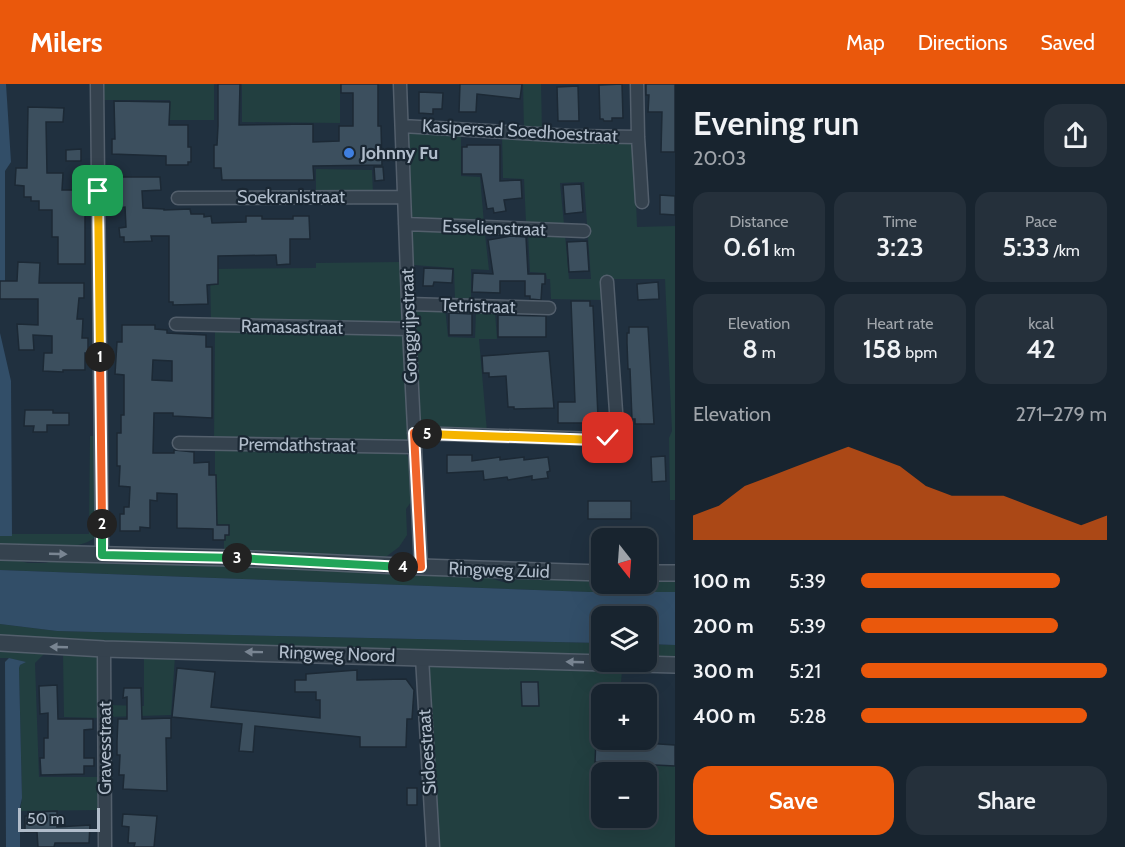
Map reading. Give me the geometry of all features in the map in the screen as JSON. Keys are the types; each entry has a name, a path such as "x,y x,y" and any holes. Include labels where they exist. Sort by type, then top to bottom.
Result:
{"street":[{"path":"97,84 102,555"},
{"name":"Gonggrijpstraat","path":"400,84 421,567"},
{"path":"637,84 642,202"},
{"name":"Kasipersad Soedhoestraat","path":"402,126 638,136"},
{"name":"Soekranistraat","path":"178,198 404,197"},
{"name":"Esselienstraat","path":"405,225 584,231"},
{"path":"414,433 597,440 608,438 616,433 607,282"},
{"name":"Tetristraat","path":"408,304 549,308"},
{"name":"Ramasastraat","path":"176,324 409,329"},
{"name":"Premdathstraat","path":"179,443 414,447"},
{"name":"Ringweg Zuid","path":"0,552 231,558 591,573"},
{"path":"657,573 675,573"},
{"name":"Ringweg Noord","path":"0,643 104,649 675,665"},
{"name":"Gravesstraat","path":"104,649 105,847"},
{"name":"Sidoestraat","path":"422,657 433,847"}],"green space":[{"path":"102,84 214,84 214,120 170,120 170,100 102,100"},
{"path":"242,84 340,84 340,123 242,122"},
{"path":"523,84 541,84 542,131 524,131"},
{"path":"408,132 461,134 461,176 480,177 484,223 412,219"},
{"path":"502,136 631,142 634,147 637,227 675,226 675,500 670,500 669,438 672,431 665,279 602,279 603,300 551,299 550,279 547,279 546,273 530,272 528,234 565,235 569,279 591,279 584,182 560,183 564,224 526,222 524,179 503,178"},
{"path":"316,169 372,170 373,193 316,193"},
{"path":"412,229 482,231 485,234 489,270 471,269 471,301 455,301 454,268 413,265"},
{"path":"400,262 402,320 400,324 211,322 210,269 316,268 316,263"},
{"path":"445,307 448,337 475,338 476,311 495,312 497,339 479,339 487,432 422,428 420,424 414,315 418,308"},
{"path":"215,329 402,334 408,442 214,442"},
{"path":"90,436 96,436 97,535 90,541 66,547 0,546 0,536 12,536 12,534 89,534"},
{"path":"215,448 401,451 410,461 411,502 406,509 407,535 399,547 387,556 375,559 224,553 224,525 215,525"},
{"path":"0,556 28,563 46,563 53,560 483,576 503,582 522,579 591,579 591,592 590,592 0,570"},
{"path":"675,579 675,592 657,592 657,580"},
{"path":"0,624 57,631 591,643 591,658 0,637"},
{"path":"657,644 675,645 675,660 657,660"},
{"path":"0,648 45,653 35,663 39,777 101,777 102,810 20,811 22,798 19,668 25,662 0,658"},
{"path":"63,654 94,654 98,658 100,718 64,717"},
{"path":"144,656 175,656 171,715 108,717 108,705 144,706"},
{"path":"434,664 622,672 621,684 591,684 591,750 617,750 616,762 591,762 591,828 657,828 657,765 675,766 675,847 438,847 429,668"}],"water":[{"path":"0,84 6,84 11,162 5,171 5,281 0,285"},
{"path":"0,333 11,381 12,536 0,536"},
{"path":"0,570 591,592 591,594 675,592 675,645 657,644 657,606 591,606 591,643 57,631 0,624"},
{"path":"9,658 26,662 19,668 22,798 20,847 6,847 5,662"}],"building":[{"path":"218,84 240,84 239,125 313,124 313,142 339,141 339,126 353,126 353,93 341,93 341,84 378,84 378,126 381,126 382,165 313,166 314,180 222,180 221,168 214,168 214,145 217,145 218,126"},
{"path":"460,84 522,84 520,99 477,94 476,112 459,112"},
{"path":"622,84 623,118 612,118 612,121 600,119 599,85"},
{"path":"646,84 675,84 675,152 661,152 662,112 648,112 649,95 646,95"},
{"path":"578,86 579,121 558,121 557,87"},
{"path":"419,92 443,93 442,109 433,109 433,114 419,113"},
{"path":"114,101 170,102 169,125 188,125 191,162 188,162 188,165 166,165 166,156 112,154 112,139 115,139"},
{"path":"28,107 64,108 63,122 46,122 47,173 63,173 62,190 85,190 85,264 58,264 58,237 52,237 52,210 39,210 39,201 31,201 31,197 24,197 24,186 15,185 16,168 27,168"},
{"path":"467,145 500,145 500,181 521,180 522,198 504,200 506,211 494,213 493,208 487,209 481,174 462,174 462,147 467,147"},
{"path":"81,149 81,161 66,161 66,150"},
{"path":"374,167 383,167 384,180 375,181"},
{"path":"112,177 160,177 161,190 142,191 143,208 190,209 191,214 211,216 212,223 246,222 246,216 262,216 262,219 293,219 293,216 309,216 310,239 290,239 290,264 277,265 276,255 218,256 218,284 207,285 208,304 173,305 173,302 169,302 169,236 151,236 152,241 124,242 124,237 120,237 119,228 126,227 125,207 118,208 118,191 112,191"},
{"path":"581,184 583,212 565,214 563,185"},
{"path":"660,195 675,196 675,215 660,214"},
{"path":"511,236 526,237 528,274 545,274 541,300 525,296 525,281 500,281 500,293 472,292 473,273 493,274 488,240"},
{"path":"587,241 589,271 569,272 567,242"},
{"path":"18,262 40,263 39,283 84,283 84,298 79,298 77,319 83,319 82,338 88,338 85,370 43,371 44,353 52,353 52,336 33,335 34,350 19,350 17,324 38,325 38,299 0,299 0,281 17,281"},
{"path":"424,268 453,269 452,283 434,282 433,286 423,286"},
{"path":"658,282 659,299 638,300 637,284"},
{"path":"571,301 590,301 590,306 593,306 598,417 596,417 596,423 558,423 558,402 575,402"},
{"path":"449,313 472,314 472,335 449,335"},
{"path":"498,315 546,316 546,337 498,337"},
{"path":"122,325 155,325 155,329 167,330 167,333 206,335 206,347 212,347 212,418 154,413 153,453 174,453 174,450 194,452 194,463 209,462 209,475 216,475 217,525 229,525 229,535 225,535 225,540 213,540 213,529 177,528 177,494 157,493 157,501 150,500 150,528 140,527 140,531 120,531 120,514 124,514 124,507 129,507 130,487 119,486 120,466 117,466 117,433 121,433 121,415 124,415 124,375 115,374 117,342 122,342","holes":["153,360 172,361 172,381 152,380"]},
{"path":"629,327 648,327 654,424 635,424 635,419 632,419 627,343"},
{"path":"549,351 554,408 514,409 514,407 508,407 506,376 489,377 489,373 483,373 482,356"},
{"path":"25,410 53,410 53,413 69,413 69,425 47,425 47,432 33,432 34,426 24,426"},
{"path":"447,455 472,455 472,461 500,457 500,460 524,457 524,460 548,457 550,471 547,472 548,478 532,480 532,476 508,480 507,477 484,480 483,471 447,473"},
{"path":"665,456 666,481 652,482 651,457"},
{"path":"588,501 631,501 631,519 588,519"},
{"path":"177,668 215,672 211,707 320,718 320,700 316,700 316,692 295,692 295,680 306,680 306,674 357,670 357,680 406,679 414,690 412,719 407,719 406,747 360,747 360,737 255,726 253,752 239,751 242,724 172,717"},
{"path":"521,682 538,682 539,706 522,706"},
{"path":"57,685 58,719 93,719 93,729 84,730 84,758 94,758 94,766 84,766 84,774 41,775 40,758 44,758 44,738 48,738 48,713 40,714 39,686"},
{"path":"124,688 141,688 142,719 171,718 171,738 166,738 167,791 123,789 124,775 119,775 120,755 117,755 117,741 118,719 127,719 127,697 123,698"},
{"path":"657,744 675,745 675,766 657,765 657,762 595,762 596,750 657,750"},
{"path":"407,788 417,788 417,805 407,805"},
{"path":"57,811 57,827 90,825 89,843 55,843 54,847 38,847 37,832 25,832 25,816 37,816 37,812"},
{"path":"123,814 157,816 154,847 134,847 135,843 128,843 129,827 122,826"}],"place":[{"name":"Johnny Fu","path":"349,153"}],"route":[{"path":"98,191 102,555 231,558 421,567 414,433 597,440 608,438"}]}
